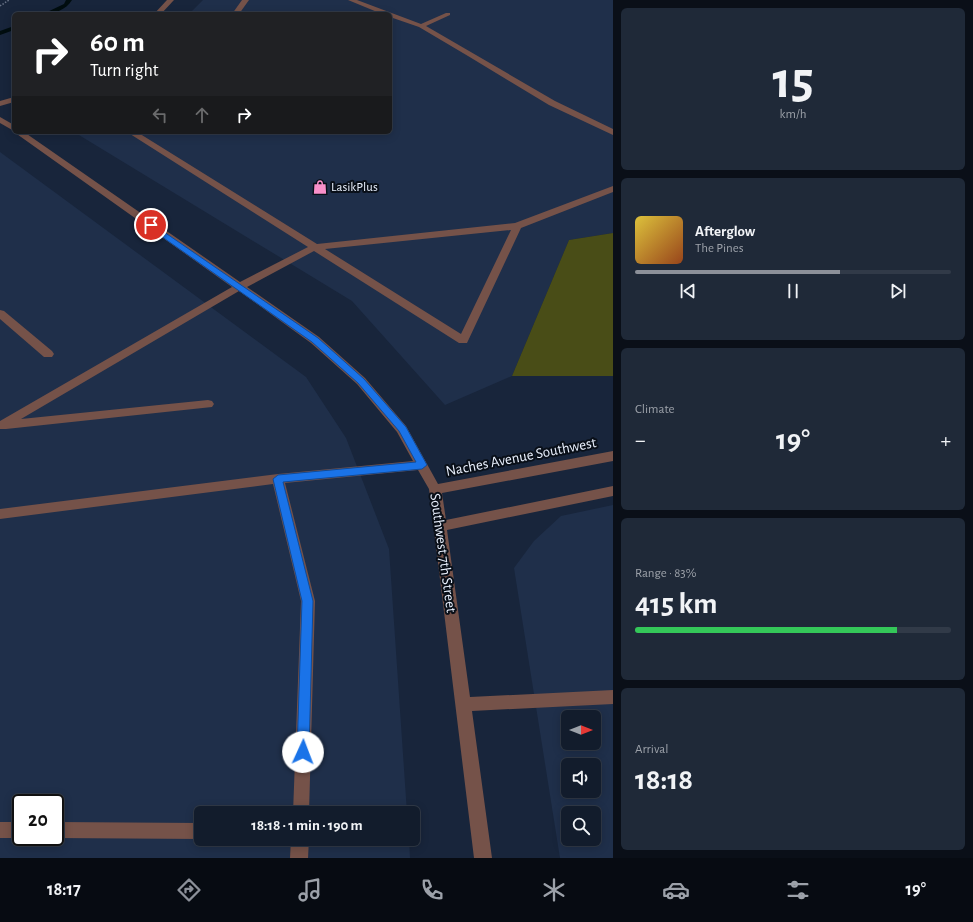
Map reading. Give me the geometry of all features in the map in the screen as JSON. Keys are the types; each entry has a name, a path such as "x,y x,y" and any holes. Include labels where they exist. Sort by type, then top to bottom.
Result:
{"street":[{"path":"159,12 171,0"},
{"path":"237,12 246,0"},
{"path":"351,0 384,12"},
{"path":"421,26 448,14"},
{"path":"392,15 421,26 552,103 613,132"},
{"path":"0,104 12,100"},
{"path":"0,119 12,128"},
{"name":"Southwest 7th Street","path":"21,134 315,340 361,381 402,429 435,489 483,858"},
{"path":"134,134 463,340 517,226"},
{"path":"1,425 239,287 315,247 517,226 613,189"},
{"path":"0,313 48,354"},
{"path":"1,425 208,404"},
{"name":"Naches Avenue Southwest","path":"435,489 613,456"},
{"path":"0,514 278,479 422,465"},
{"path":"278,479 308,601 301,806"},
{"path":"440,526 613,491"},
{"path":"463,704 613,697"},
{"path":"0,830 12,830"},
{"path":"64,830 194,831"},
{"path":"299,858 300,846"}],"path":[{"path":"0,6 9,0"}],"shaded area":[{"path":"203,0 613,0 613,233 569,240 512,376 445,405 352,301 77,134 392,134 392,12 191,12"},
{"path":"0,152 306,377 346,438 389,549 407,806 194,806 194,846 409,846 410,858 0,858"},
{"path":"613,505 613,858 560,858 514,568 534,541 561,516"}],"green space":[{"path":"613,233 613,376 512,376 569,240"}],"waterway":[{"path":"50,12 66,5 69,0"},
{"path":"0,33 12,29"}],"place":[{"name":"LasikPlus","path":"320,187"}],"route":[{"path":"151,225 315,340 361,381 392,417 402,429 422,465 278,479 308,601 303,752"}]}
